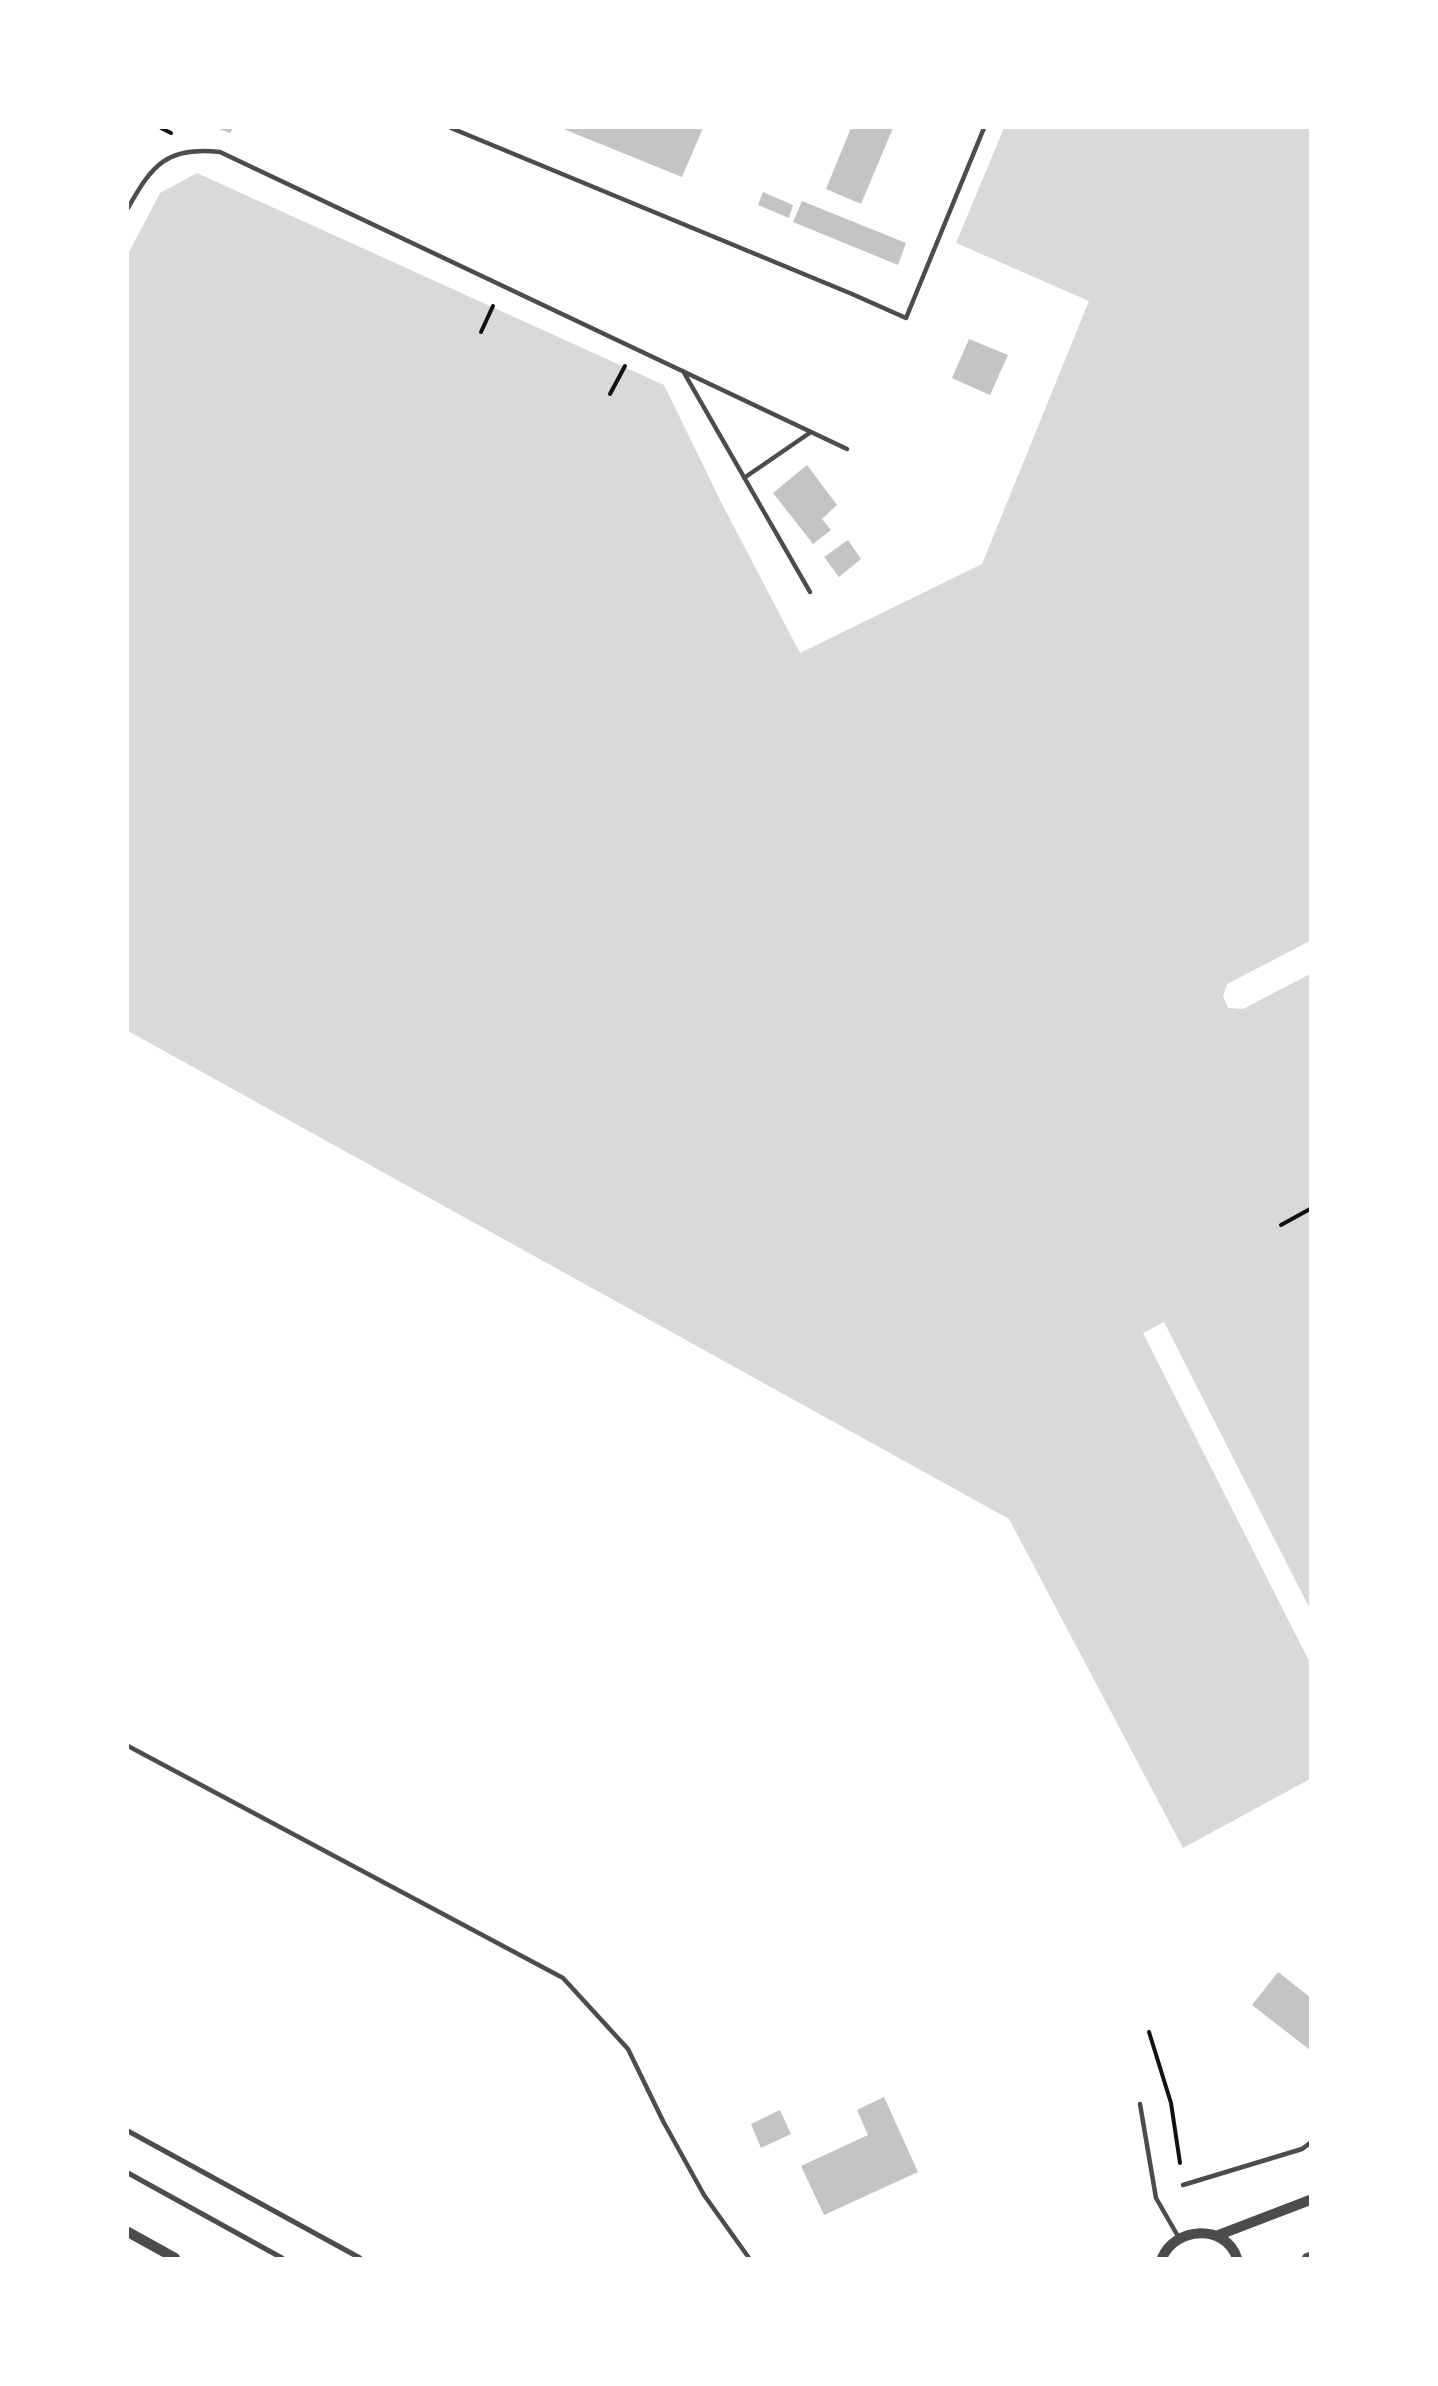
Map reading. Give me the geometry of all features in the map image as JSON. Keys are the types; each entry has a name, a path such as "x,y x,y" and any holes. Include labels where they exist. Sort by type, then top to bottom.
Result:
{"street":[{"path":"128,2131 360,2259"},
{"path":"128,2173 282,2259"},
{"path":"1216,2236 1311,2200"},
{"path":"128,2232 175,2259"},
{"path":"1162,2259 1169,2246 1179,2238 1198,2233 1216,2236 1227,2243 1237,2259"}],"lane":[{"path":"451,128 906,318 984,128"},
{"path":"128,208 142,182 157,165 176,154 197,149 220,152 847,449"},
{"path":"683,371 810,592"},
{"path":"744,478 811,432"},
{"path":"128,1746 563,1978 628,2049 663,2121 704,2195 748,2259"},
{"path":"1140,2104 1156,2198 1179,2238"},
{"path":"1183,2185 1302,2149 1311,2143"}],"path":[{"path":"481,332 496,300"},
{"path":"610,394 626,362"},
{"path":"1281,1225 1311,1209"},
{"path":"1149,2032 1171,2103 1183,2185"}],"shaded area":[{"path":"1004,128 1310,128 1310,941 1227,984 1223,996 1228,1008 1243,1009 1310,974 1310,1609 1164,1322 1143,1333 1310,1663 1310,1779 1183,1848 1009,1519 128,1031 128,254 160,193 197,173 664,385 721,502 800,653 982,564 1089,301 956,243"}],"building":[{"path":"216,128 233,128 230,133"},
{"path":"561,128 703,128 682,177"},
{"path":"851,128 893,128 861,204 826,189"},
{"path":"763,192 793,205 789,218 758,205"},
{"path":"802,201 906,243 898,265 793,222"},
{"path":"969,339 1008,355 990,395 952,378"},
{"path":"807,465 837,505 822,519 831,530 813,544 773,493"},
{"path":"848,540 861,559 839,577 824,557"},
{"path":"1278,1972 1310,1997 1310,2050 1252,2005"},
{"path":"884,2097 918,2172 824,2215 801,2166 868,2135 857,2110"},
{"path":"780,2110 791,2134 761,2148 751,2124"}]}
